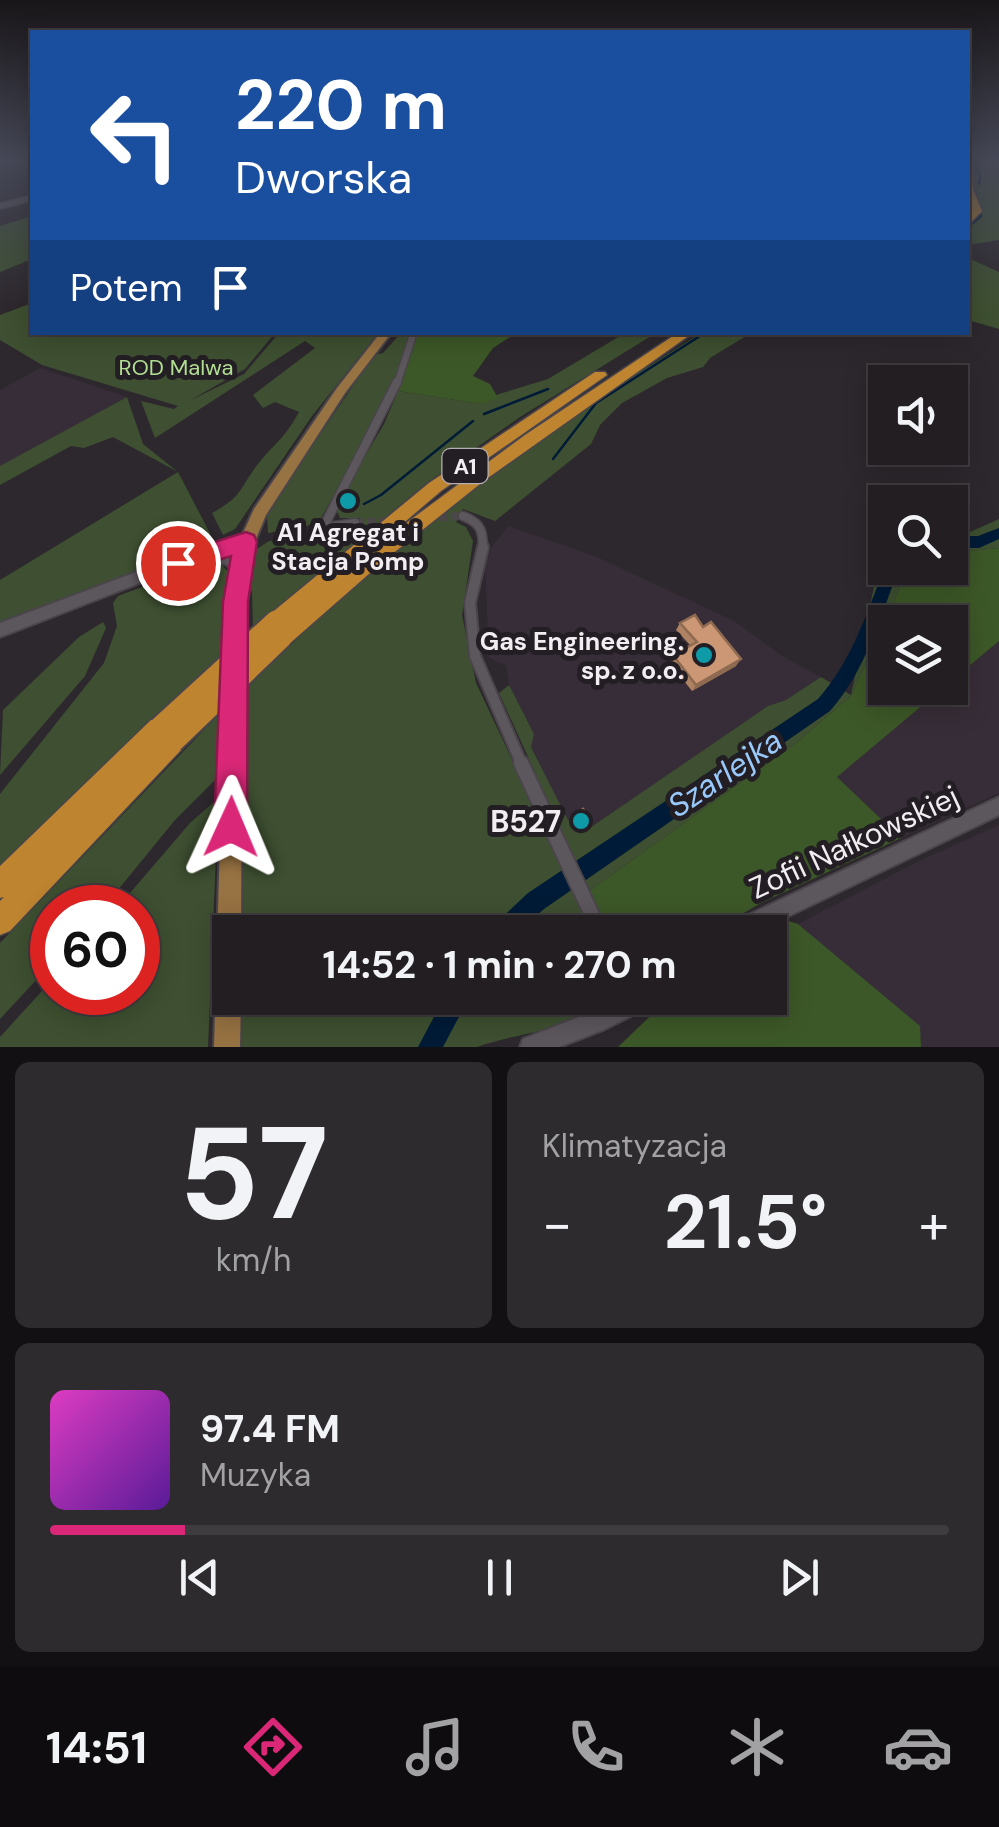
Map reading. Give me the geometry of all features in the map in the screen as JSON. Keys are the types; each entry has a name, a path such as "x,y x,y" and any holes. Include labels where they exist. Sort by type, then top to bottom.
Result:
{"highway":[{"name":"A1","path":"0,885 435,487 554,403 664,335"},
{"name":"A1","path":"279,629 454,492 556,418 683,335"},
{"name":"A1","path":"0,921 166,735"}],"main road":[{"path":"226,1047 235,602 239,566 246,542 278,482 385,335"}],"street":[{"path":"355,523 329,527 329,512 394,396 413,335"},
{"path":"463,516 474,520 483,530 483,549 470,603 475,656 592,915"},
{"path":"0,630 178,563 246,542"},
{"path":"178,563 217,557 239,566"},
{"name":"Zofii Nałkowskiej","path":"768,915 999,806"},
{"path":"531,1047 601,1015"}],"shaded area":[{"path":"40,368 127,397 0,467 0,390"},
{"path":"508,526 597,557 734,621 784,657 821,677 786,700 768,706 580,835 572,820 568,821 531,746 534,733 510,691 506,665 489,658 485,565 491,548"},
{"path":"999,641 999,793 901,838 837,777 923,705 968,705 968,667"},
{"path":"999,825 999,1047 921,1047 919,1026 798,924 917,862"}],"green space":[{"path":"978,210 999,210 999,240 970,245 970,222"},
{"path":"30,217 30,260 0,272 0,226"},
{"path":"970,259 999,272 999,329 970,321"},
{"name":"ROD Malwa","path":"30,304 30,335 273,335 245,369 189,401 244,374 277,335 376,335 312,416 235,529 223,535 212,513 238,494 299,412 275,402 263,408 253,395 315,348 305,341 155,438 141,401 174,409 178,406 42,365 0,340 0,315"},
{"path":"399,335 411,335 391,395 321,518 311,525 268,533 267,515 259,533 260,523 374,355 383,353"},
{"path":"416,335 513,335 493,348 473,376 490,384 498,398 481,404 398,391"},
{"path":"622,335 653,335 520,417 428,482 253,627 252,592 247,584 252,552 269,541 355,529 360,518 340,518 335,507 384,424 398,391 481,404 496,395 548,379"},
{"path":"698,335 748,335 710,358 703,367 667,378 622,403 600,425 591,444 495,521 463,509 456,522 466,527 473,541 462,615 476,683 585,915 241,915 240,693 354,586 502,466"},
{"path":"127,397 143,444 178,472 113,437 84,448 71,446 0,485 0,466"},
{"path":"178,472 213,539 210,544 0,623 0,580"},
{"path":"999,519 999,548 968,551 968,533"},
{"path":"999,548 999,641 968,667 968,605 892,605 901,585 968,585 968,551"},
{"path":"206,563 221,564 229,573 224,652 0,865 0,794 104,663 117,626 113,603 118,596"},
{"path":"874,585 901,585 892,605 870,605"},
{"path":"868,615 868,658 851,696 796,743 589,891 499,693 509,685 534,734 531,747 568,820 572,819 581,834 768,706 786,700 821,677 851,695"},
{"path":"103,622 106,628 85,676 0,775 3,710 79,637"},
{"path":"868,658 868,705 923,705 837,777 901,838 740,915 601,915 589,891 796,743 851,696"},
{"path":"220,713 219,776 175,820 122,885 55,885"},
{"path":"214,802 218,805 208,1047 0,1047 0,1037 30,1004 30,1015 160,1015 160,885 137,885 190,823"},
{"path":"30,912 30,987 0,1019 0,943"},
{"path":"787,922 798,924 920,1026 921,1047 618,1047 651,1015 787,1015"},
{"path":"241,1015 582,1015 545,1030 477,1047 242,1047"}],"building":[{"name":"Gas Engineering. sp. z o.o.","path":"695,615 703,627 711,622 741,659 696,685 673,655 697,642 680,623"},
{"name":"B527","path":"583,809 590,821 580,827 574,815"}],"waterway":[{"path":"970,225 981,216 979,210"},
{"path":"553,459 596,403 701,335"},
{"path":"484,414 548,389"},
{"path":"364,504 381,495 473,421"},
{"name":"Szarlejka","path":"968,542 979,542 999,533"},
{"name":"Szarlejka","path":"521,915 536,901 824,705 856,658 886,585"},
{"name":"Szarlejka","path":"764,743 774,751"},
{"name":"Szarlejka","path":"430,1047 448,1015"}],"tunnel":[{"path":"355,523 463,516"}],"place":[{"name":"A1 Agregat i Stacja Pomp","path":"348,501"},
{"name":"Gas Engineering. sp. z o.o.","path":"704,655"},
{"name":"B527","path":"581,821"}],"route":[{"path":"178,563 246,542 235,602 231,827"}]}
